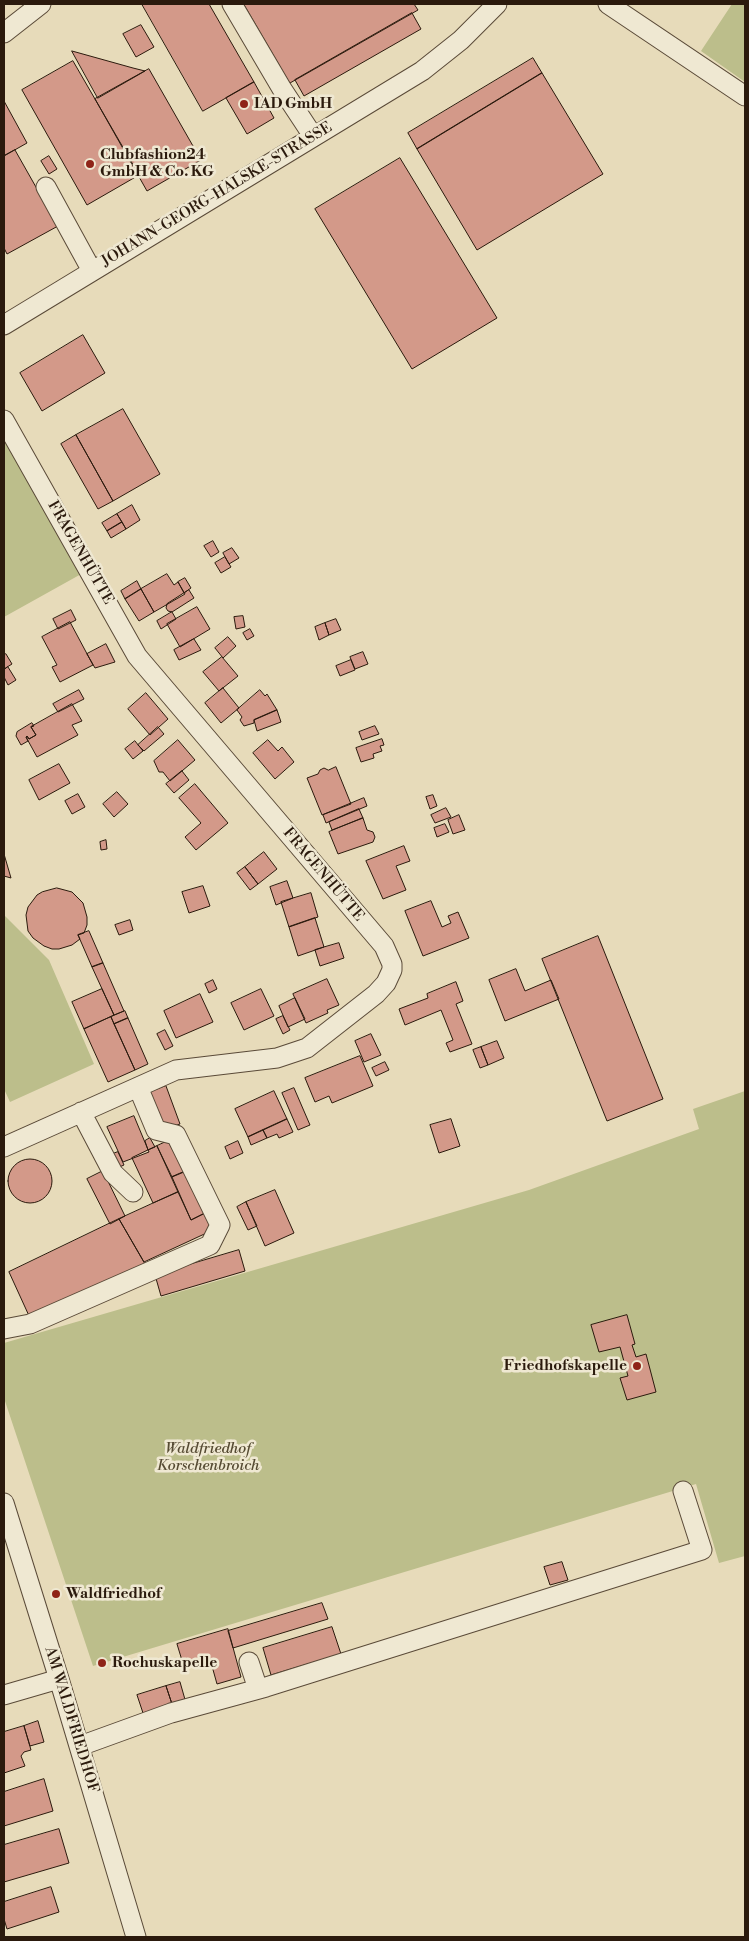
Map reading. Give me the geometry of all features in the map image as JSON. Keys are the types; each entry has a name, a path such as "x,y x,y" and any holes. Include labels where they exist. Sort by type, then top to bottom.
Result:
{"street":[{"path":"4,33 41,4"},
{"path":"232,4 282,90 312,136"},
{"name":"JOHANN-GEORG-HALSKE-STRASSE","path":"4,324 422,70 443,56 481,21 496,4"},
{"path":"608,4 745,96"},
{"path":"46,187 92,271"},
{"name":"FRAGENHÜTTE","path":"4,420 137,656 378,939 390,958 392,970 390,977 381,989 308,1048 277,1058 176,1070 4,1147"},
{"path":"4,1329 30,1324 210,1246 220,1225 176,1135 156,1130 146,1083"},
{"path":"81,1112 112,1173 133,1192"},
{"path":"80,1746 171,1713 258,1689 702,1550 683,1491"},
{"name":"AM WALDFRIEDHOF","path":"4,1503 80,1746 136,1937"},
{"path":"250,1662 258,1689"},
{"path":"4,1694 59,1678"}],"green space":[{"path":"732,4 745,4 745,82 701,51"},
{"path":"4,432 83,573 4,617"},
{"path":"4,915 49,960 94,1064 10,1102 4,1089"},
{"name":"Waldfriedhof Korschenbroich","path":"745,1091 745,1556 719,1563 696,1484 93,1666 4,1398 4,1343 529,1190 699,1129 693,1109"}],"building":[{"path":"142,4 209,4 254,82 203,111"},
{"path":"244,4 414,4 418,10 290,83"},
{"path":"412,13 421,29 304,96 295,80"},
{"path":"141,25 154,47 136,57 123,34"},
{"path":"72,51 133,68 145,71 98,98"},
{"path":"533,58 542,73 417,149 408,133"},
{"path":"73,61 139,175 87,205 22,90"},
{"path":"149,69 201,160 147,191 95,99"},
{"path":"542,73 603,174 477,250 417,149"},
{"path":"254,82 274,118 247,134 226,98"},
{"path":"4,101 27,143 4,156"},
{"path":"15,150 58,226 7,254 4,248 4,156"},
{"path":"49,156 57,169 49,174 41,161"},
{"path":"400,158 497,318 412,369 315,209"},
{"path":"83,335 105,373 42,411 20,373"},
{"path":"123,409 160,474 113,501 76,435"},
{"path":"76,435 113,501 98,509 61,444"},
{"path":"132,505 140,520 126,529 117,514"},
{"path":"117,514 122,522 107,531 102,523"},
{"path":"122,522 126,529 111,538 107,531"},
{"path":"213,541 219,552 211,557 204,546"},
{"path":"232,548 239,558 229,564 223,553"},
{"path":"225,557 231,567 221,573 215,563"},
{"path":"167,574 174,585 178,582 185,594 154,612 141,589"},
{"path":"185,578 191,588 184,593 178,582"},
{"path":"137,581 141,589 125,599 121,591"},
{"path":"141,589 154,612 139,621 125,599"},
{"path":"189,590 194,598 172,612 168,611 166,608 167,604"},
{"path":"197,607 210,629 180,647 167,624"},
{"path":"71,610 76,620 58,629 53,619"},
{"path":"172,612 176,619 161,629 157,621"},
{"path":"243,616 245,627 236,629 234,617"},
{"path":"336,619 341,630 329,635 325,623"},
{"path":"70,622 93,665 60,682 52,667 57,665 42,637"},
{"path":"325,623 329,635 319,640 315,627"},
{"path":"250,629 254,636 247,640 243,633"},
{"path":"228,637 236,646 223,658 215,648"},
{"path":"194,639 201,650 179,660 174,650"},
{"path":"106,644 115,662 95,668 87,654"},
{"path":"363,652 368,664 355,669 350,657"},
{"path":"6,654 12,664 4,669 4,655"},
{"path":"222,657 238,676 219,691 203,672"},
{"path":"351,660 355,670 340,676 336,666"},
{"path":"8,667 16,680 8,685 4,677 4,670"},
{"path":"223,688 239,708 221,723 205,703"},
{"path":"79,690 84,699 58,712 53,704"},
{"path":"260,690 265,696 267,694 277,710 254,720 254,723 244,726 240,720 242,717 237,710"},
{"path":"146,693 168,719 150,735 128,709"},
{"path":"72,704 82,721 72,725 78,735 37,757 26,737 29,739 36,735 31,727"},
{"path":"277,710 281,722 257,731 254,720"},
{"path":"32,723 34,726 31,727 36,735 29,739 27,736 28,741 21,745 16,736 17,732"},
{"path":"375,726 379,734 362,740 359,732"},
{"path":"158,727 164,734 144,751 138,745"},
{"path":"382,739 384,745 380,746 382,751 373,754 374,758 361,762 356,748"},
{"path":"178,740 195,760 170,781 163,772 159,772 154,761"},
{"path":"268,740 278,751 282,747 294,762 275,779 253,753"},
{"path":"135,741 143,751 133,759 125,749"},
{"path":"59,764 70,783 39,800 29,780"},
{"path":"336,767 351,804 322,815 307,778 318,774 324,768 328,770"},
{"path":"182,771 189,780 174,793 166,784"},
{"path":"195,784 228,823 196,850 185,837 201,823 179,798"},
{"path":"117,792 128,804 114,817 103,804"},
{"path":"78,794 85,807 72,814 65,801"},
{"path":"433,795 437,806 430,809 426,797"},
{"path":"364,798 367,806 326,823 323,815"},
{"path":"446,808 451,817 435,823 431,815"},
{"path":"359,809 363,818 332,830 329,822"},
{"path":"459,815 465,830 453,834 448,820"},
{"path":"363,818 367,830 373,832 375,837 373,842 338,854 329,832"},
{"path":"445,824 449,832 437,837 434,828"},
{"path":"106,840 107,849 101,850 100,842"},
{"path":"404,846 410,861 396,866 406,890 383,899 366,861"},
{"path":"264,852 277,869 258,884 245,867"},
{"path":"4,854 11,878 4,876"},
{"path":"245,867 258,884 250,890 237,873"},
{"path":"287,881 293,898 276,905 270,887"},
{"path":"203,886 210,906 189,913 182,892"},
{"path":"57,888 72,892 83,903 87,925 84,933 78,935 80,939 72,945 52,949 33,938 28,931 26,915 28,907 37,895"},
{"path":"311,893 318,917 289,927 281,902"},
{"path":"431,901 442,927 451,923 448,916 458,912 469,938 423,956 405,911"},
{"path":"315,918 324,947 298,956 289,927"},
{"path":"130,920 133,930 119,935 115,925"},
{"path":"89,931 103,963 92,967 78,935"},
{"path":"598,936 663,1099 607,1121 542,959"},
{"path":"339,943 344,958 320,966 315,950"},
{"path":"103,963 124,1011 114,1015 92,967"},
{"path":"516,969 525,991 551,980 559,999 505,1021 489,980"},
{"path":"327,979 339,1005 327,1010 328,1013 306,1023 293,994"},
{"path":"213,980 217,989 209,993 205,984"},
{"path":"456,982 463,1001 456,1004 472,1044 450,1052 446,1043 453,1040 441,1010 405,1025 399,1009 428,998 427,994"},
{"path":"102,989 114,1015 84,1029 72,1002"},
{"path":"261,989 274,1016 244,1030 231,1003"},
{"path":"200,994 213,1022 176,1038 164,1011"},
{"path":"295,998 305,1019 288,1027 279,1006"},
{"path":"125,1011 128,1018 114,1024 111,1017"},
{"path":"283,1016 290,1030 283,1034 276,1019"},
{"path":"111,1017 135,1070 108,1082 84,1029"},
{"path":"128,1018 148,1064 135,1070 114,1024"},
{"path":"165,1030 173,1046 165,1050 157,1034"},
{"path":"371,1034 381,1055 364,1062 355,1041"},
{"path":"497,1041 504,1058 488,1065 481,1047"},
{"path":"481,1047 488,1065 480,1068 473,1050"},
{"path":"360,1056 373,1086 332,1103 329,1096 315,1102 305,1078"},
{"path":"385,1062 389,1070 376,1076 372,1068"},
{"path":"166,1086 180,1124 166,1129 147,1093"},
{"path":"294,1088 310,1125 298,1130 282,1093"},
{"path":"274,1091 287,1119 248,1137 235,1109"},
{"path":"134,1116 149,1152 123,1162 107,1127"},
{"path":"287,1119 293,1132 279,1138 277,1134 267,1138 263,1130"},
{"path":"451,1119 460,1146 439,1153 430,1125"},
{"path":"263,1130 267,1138 251,1145 248,1137"},
{"path":"150,1138 155,1147 148,1150 145,1141"},
{"path":"168,1141 184,1172 172,1177 157,1146"},
{"path":"238,1141 243,1153 230,1159 225,1147"},
{"path":"157,1146 178,1192 153,1203 132,1158"},
{"path":"118,1152 124,1165 117,1168 110,1155"},
{"path":"26,1159 34,1159 46,1165 52,1181 46,1197 34,1203 26,1203 14,1197 8,1185 8,1177 14,1165"},
{"path":"103,1171 125,1216 110,1224 87,1179"},
{"path":"186,1171 205,1213 191,1220 172,1177"},
{"path":"275,1190 294,1233 265,1246 246,1202"},
{"path":"178,1192 191,1220 205,1213 213,1230 144,1262 119,1219"},
{"path":"246,1202 257,1226 248,1230 237,1207"},
{"path":"119,1219 145,1264 30,1318 9,1272"},
{"path":"239,1250 245,1271 161,1296 155,1275"},
{"name":"Friedhofskapelle","path":"627,1315 635,1344 632,1345 636,1357 646,1354 656,1392 627,1400 620,1378 628,1376 620,1347 599,1352 591,1325"},
{"path":"562,1562 568,1580 550,1585 544,1567"},
{"path":"322,1603 328,1619 233,1648 228,1631"},
{"path":"332,1627 341,1654 271,1675 263,1648"},
{"path":"228,1629 241,1677 217,1684 210,1659 184,1667 177,1644"},
{"path":"180,1682 186,1703 173,1707 166,1686"},
{"path":"166,1686 173,1707 144,1716 137,1695"},
{"path":"38,1721 44,1742 30,1746 24,1726"},
{"path":"24,1726 31,1750 24,1752 21,1756 25,1766 4,1773 4,1732"},
{"path":"44,1779 53,1811 4,1826 4,1792"},
{"path":"59,1829 69,1863 4,1882 4,1845"},
{"path":"51,1887 59,1912 7,1929 4,1919 4,1902"}],"place":[{"name":"IAD GmbH","path":"244,104"},
{"name":"Clubfashion24 GmbH & Co. KG","path":"90,164"},
{"name":"Friedhofskapelle","path":"637,1366"},
{"name":"Waldfriedhof","path":"56,1594"},
{"name":"Rochuskapelle","path":"102,1663"}]}
